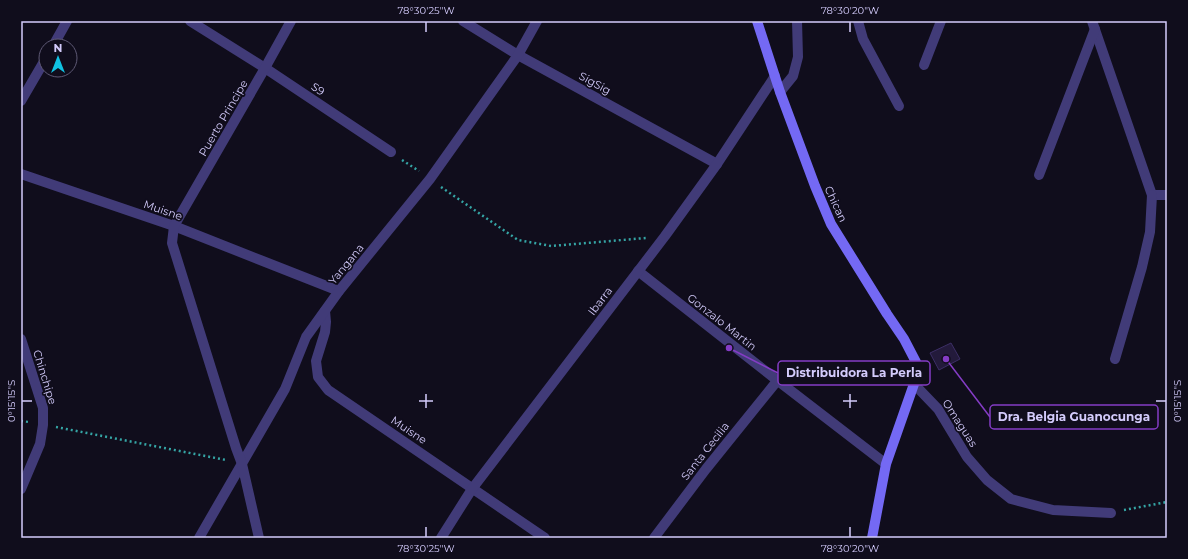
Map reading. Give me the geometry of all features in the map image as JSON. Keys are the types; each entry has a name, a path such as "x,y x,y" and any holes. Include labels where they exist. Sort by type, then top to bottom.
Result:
{"street":[{"path":"57,38 67,21"},
{"name":"S9","path":"190,21 265,68 391,152"},
{"name":"Puerto Principe","path":"174,226 291,21"},
{"name":"SigSig","path":"462,21 518,55 717,164"},
{"name":"Yangana","path":"199,538 285,389 306,337 339,291 430,179 518,55 537,21"},
{"name":"Chican","path":"757,21 780,92 815,186 831,224 904,339 914,358 917,369 914,384"},
{"path":"780,92 793,76 798,57 797,21"},
{"path":"858,21 863,38 899,106"},
{"path":"924,65 941,21"},
{"path":"1039,175 1094,25"},
{"path":"1094,25 1152,195 1150,232 1144,260 1115,359"},
{"path":"21,102 38,72"},
{"name":"Ibarra","path":"441,538 472,488 665,236 717,164 775,76"},
{"name":"Muisne","path":"21,174 174,226 339,291"},
{"path":"1152,195 1167,195"},
{"path":"174,226 172,243 242,464 259,538"},
{"name":"Gonzalo Martin","path":"638,271 886,464"},
{"name":"Muisne","path":"326,311 325,332 316,361 318,377 328,390 545,538"},
{"name":"Chinchipe","path":"21,339 43,408 43,424 40,444 21,490"},
{"name":"Santa Cecilia","path":"654,538 706,469 777,380"},
{"path":"872,538 886,464 914,384"},
{"name":"Omaguas","path":"914,384 938,409 967,457 987,480 1011,499 1053,510 1111,513"}],"path":[{"path":"391,152 518,240 551,246 665,236"},
{"path":"43,424 242,464"},
{"path":"1111,513 1167,502"}],"building":[{"path":"951,343 960,359 939,370 930,353"}],"place":[{"name":"Distribuidora La Perla","path":"729,348"},
{"name":"Dra. Belgia Guanocunga","path":"946,359"}]}
